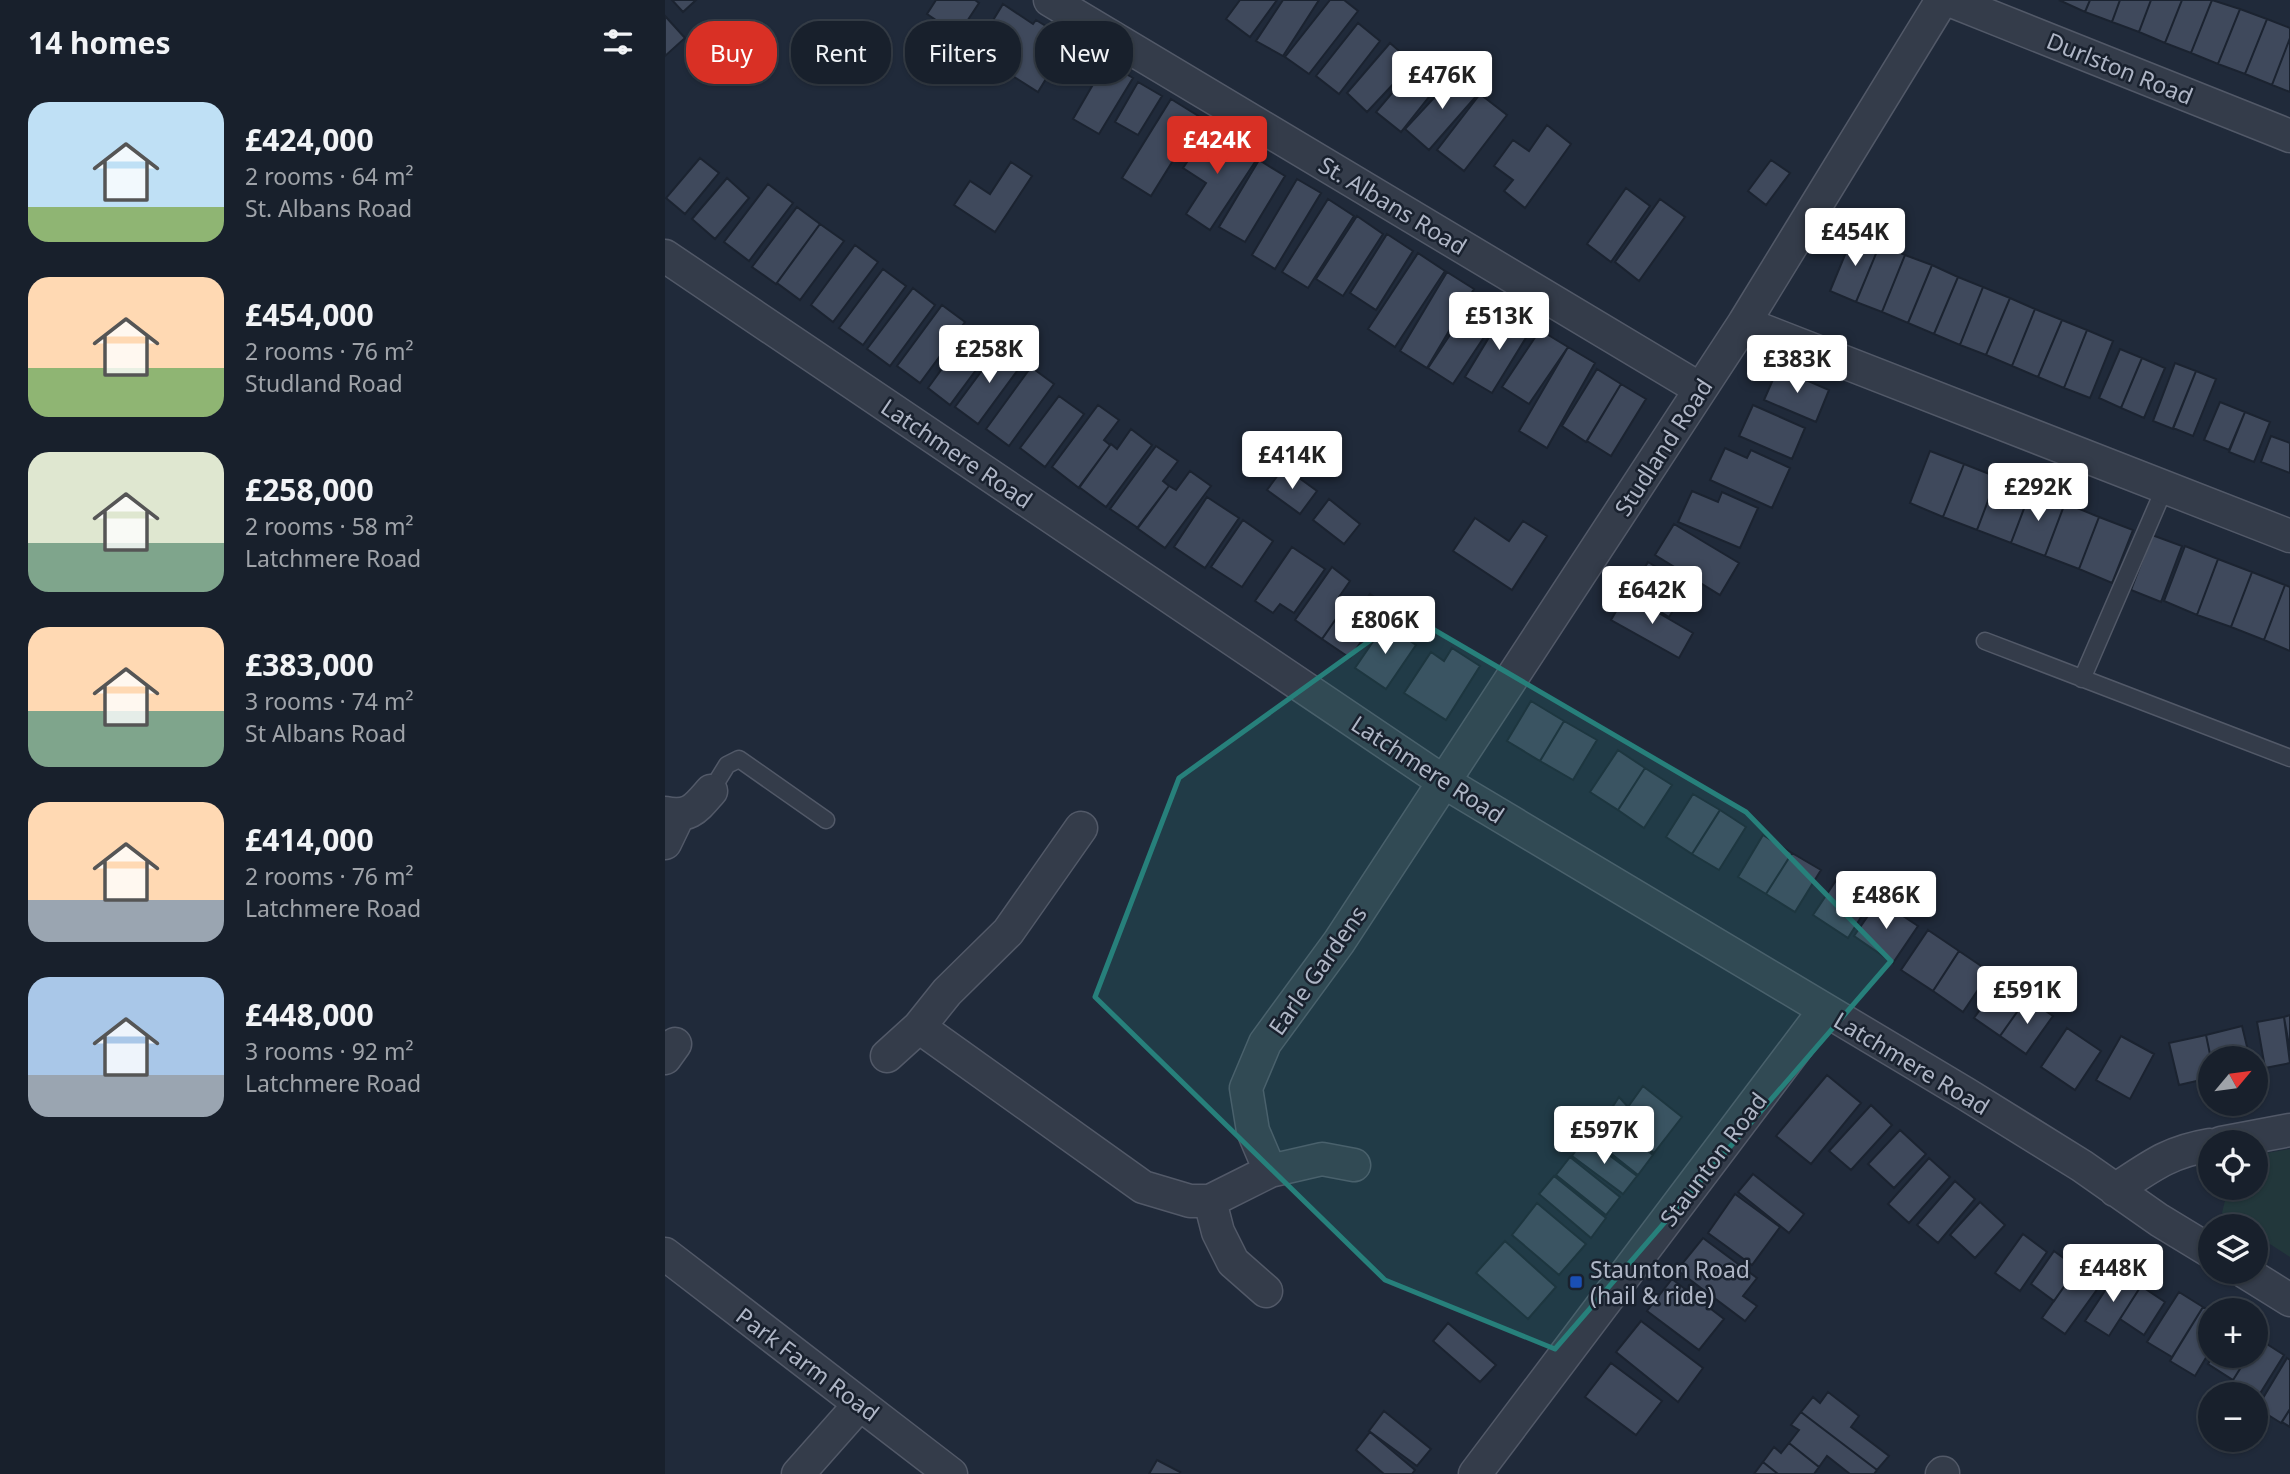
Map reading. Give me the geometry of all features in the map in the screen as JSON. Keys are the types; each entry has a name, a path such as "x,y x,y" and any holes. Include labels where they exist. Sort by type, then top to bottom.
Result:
{"street":[{"name":"St. Albans Road","path":"1049,0 1700,389"},
{"name":"Studland Road","path":"1444,782 1744,323 1942,0"},
{"name":"Durlston Road","path":"1949,0 2290,136"},
{"name":"Latchmere Road","path":"665,256 1444,782 1966,1094 2082,1166 2198,1243"},
{"path":"1744,323 2290,536"},
{"name":"Earle Gardens","path":"1270,1171 1253,1130 1246,1088 1265,1043 1339,942 1444,782"},
{"path":"669,824 694,810 712,790"},
{"path":"887,1056 919,1027 947,992 1008,932 1081,828"},
{"name":"Staunton Road","path":"1475,1474 1824,1011"},
{"path":"919,1027 1143,1187 1190,1201 1210,1201 1270,1171 1322,1159 1354,1165"},
{"path":"2268,1134 2290,1130"},
{"path":"2115,1189 2163,1158 2198,1147"},
{"path":"1210,1201 1218,1232 1233,1262 1266,1291"},
{"name":"Park Farm Road","path":"665,1254 951,1474"},
{"path":"2264,1284 2290,1300"},
{"path":"798,1474 860,1404"}],"lane":[{"path":"2082,679 2165,487"},
{"path":"1985,641 2290,758"},
{"path":"712,790 727,765 739,760 826,820"}],"highlighted area":[{"path":"1407,614 1746,812 1891,961 1555,1349 1385,1280 1095,997 1179,778"}],"green space":[{"path":"2290,1149 2290,1257 2268,1243 2268,1214 2222,1213 2225,1200 2268,1200 2268,1153"}],"building":[{"path":"672,0 696,0 683,12"},
{"path":"936,0 975,0 979,3 967,21 937,21 927,14"},
{"path":"1240,0 1277,0 1250,37 1226,19"},
{"path":"1283,0 1319,0 1283,56 1256,41"},
{"path":"1330,0 1344,0 1358,11 1309,74 1285,57"},
{"path":"2059,0 2090,0 2085,12"},
{"path":"2090,0 2120,0 2112,22 2085,12"},
{"path":"2120,0 2151,0 2139,32 2112,22"},
{"path":"2151,0 2182,0 2165,43 2139,32"},
{"path":"2182,0 2212,0 2191,53 2165,43"},
{"path":"2212,0 2240,9 2218,64 2191,53"},
{"path":"1003,4 1033,24 1035,21 1035,84 1043,84 1038,92 1021,81 1021,21 993,21"},
{"path":"2240,9 2267,19 2245,74 2218,64"},
{"path":"665,16 685,38 665,56"},
{"path":"2267,19 2290,28 2290,38 2272,85 2245,74"},
{"path":"1358,23 1380,41 1339,94 1316,76"},
{"path":"2290,38 2290,92 2272,85"},
{"path":"1390,43 1413,63 1367,112 1347,93"},
{"path":"1425,54 1448,73 1401,132 1376,112"},
{"path":"1458,72 1479,93 1429,150 1405,129"},
{"path":"1138,82 1162,96 1138,135 1115,122"},
{"path":"1093,84 1129,84 1099,134 1073,119"},
{"path":"1480,94 1507,115 1464,171 1437,150"},
{"path":"1171,99 1200,117 1151,196 1122,178"},
{"path":"1547,125 1571,144 1525,208 1504,191 1513,180 1494,166 1513,140 1529,151"},
{"path":"1210,128 1257,159 1210,230 1186,214 1206,183 1183,168"},
{"path":"700,158 719,173 685,214 666,198"},
{"path":"1259,160 1285,176 1245,242 1219,227"},
{"path":"1771,160 1790,173 1766,205 1748,191"},
{"path":"1011,162 1032,176 995,232 954,205 970,181 990,194"},
{"path":"727,178 749,198 715,239 692,219"},
{"path":"1297,179 1321,193 1275,269 1252,255"},
{"path":"768,184 793,203 749,261 724,242"},
{"path":"1626,188 1650,206 1611,262 1587,244"},
{"path":"1328,199 1354,216 1308,288 1282,272"},
{"path":"1660,199 1685,217 1639,281 1615,262"},
{"path":"797,207 820,224 776,284 752,267"},
{"path":"1357,216 1383,234 1343,296 1316,279"},
{"path":"820,224 844,241 800,300 777,283"},
{"path":"1854,233 1880,244 1856,302 1830,291"},
{"path":"1387,234 1413,251 1376,310 1350,293"},
{"path":"1880,244 1905,255 1882,312 1856,302"},
{"path":"855,245 878,262 833,322 811,305"},
{"path":"1418,253 1445,271 1395,347 1368,329"},
{"path":"1905,255 1932,265 1908,323 1882,312"},
{"path":"1932,265 1958,277 1934,334 1908,323"},
{"path":"883,269 906,286 863,345 839,328"},
{"path":"1447,272 1474,289 1427,368 1400,351"},
{"path":"1958,277 1983,287 1960,345 1934,334"},
{"path":"1983,287 2010,298 1986,355 1960,345"},
{"path":"913,288 935,305 890,366 867,349"},
{"path":"1477,294 1502,310 1453,384 1428,368"},
{"path":"2010,298 2035,309 2012,366 1986,355"},
{"path":"942,305 965,322 920,383 897,366"},
{"path":"2035,309 2062,320 2038,377 2012,366"},
{"path":"1505,311 1532,328 1492,393 1465,377"},
{"path":"2062,320 2087,330 2064,388 2038,377"},
{"path":"973,326 996,343 950,405 928,388"},
{"path":"1540,330 1568,347 1529,404 1502,387"},
{"path":"2087,330 2113,341 2090,398 2064,388"},
{"path":"1000,346 1023,363 978,424 955,407"},
{"path":"1568,347 1595,363 1547,448 1519,431"},
{"path":"2120,349 2142,358 2121,408 2099,398"},
{"path":"2142,358 2165,368 2144,418 2121,408"},
{"path":"2175,363 2196,371 2173,429 2153,421"},
{"path":"1031,367 1054,384 1009,446 986,429"},
{"path":"1778,368 1829,390 1816,422 1764,400"},
{"path":"1597,369 1621,384 1586,442 1562,426"},
{"path":"2196,371 2216,379 2193,436 2173,428"},
{"path":"1621,384 1646,399 1611,456 1587,441"},
{"path":"1059,396 1084,414 1045,467 1020,448"},
{"path":"2220,402 2245,412 2229,450 2204,440"},
{"path":"1098,405 1119,420 1104,440 1110,445 1079,488 1052,467"},
{"path":"1753,405 1805,428 1792,459 1739,436"},
{"path":"2245,412 2270,422 2254,462 2229,452"},
{"path":"1131,429 1152,445 1106,507 1079,487 1111,444 1117,449"},
{"path":"2271,436 2290,443 2290,473 2261,462"},
{"path":"1156,446 1178,461 1163,481 1169,486 1138,528 1110,509"},
{"path":"1725,448 1747,458 1751,450 1790,468 1772,508 1710,480"},
{"path":"1930,451 1964,464 1943,517 1910,503"},
{"path":"1964,464 1997,477 1977,530 1943,517"},
{"path":"1284,467 1317,491 1300,514 1267,490"},
{"path":"1190,471 1211,486 1165,548 1137,528 1169,486 1176,490"},
{"path":"1997,477 2031,490 2011,543 1977,530"},
{"path":"2031,490 2065,503 2045,556 2011,543"},
{"path":"1692,491 1718,502 1722,492 1758,508 1740,548 1678,522"},
{"path":"1207,497 1239,518 1205,568 1174,547"},
{"path":"1329,499 1360,524 1344,544 1313,520"},
{"path":"2065,503 2099,517 2079,569 2045,556"},
{"path":"2099,517 2133,530 2112,583 2079,569"},
{"path":"1475,518 1509,541 1523,521 1547,536 1512,590 1453,551"},
{"path":"1243,520 1273,541 1242,587 1211,567"},
{"path":"1674,524 1739,563 1720,595 1655,555"},
{"path":"2152,535 2182,546 2161,602 2131,590"},
{"path":"2185,546 2218,559 2197,615 2164,601"},
{"path":"1292,547 1325,569 1294,613 1280,604 1273,613 1255,601"},
{"path":"2218,559 2252,572 2231,627 2197,615"},
{"path":"1648,562 1697,592 1691,603 1681,598 1669,617 1630,593"},
{"path":"1332,567 1350,581 1339,597 1347,603 1322,639 1295,620"},
{"path":"2252,572 2285,585 2264,640 2231,627"},
{"path":"2285,585 2290,587 2290,651 2264,640"},
{"path":"1370,594 1386,605 1350,658 1322,639 1347,603 1358,611"},
{"path":"1626,594 1693,633 1679,658 1611,620"},
{"path":"1385,624 1416,645 1386,689 1355,668"},
{"path":"1452,648 1480,666 1446,720 1404,693 1431,652 1444,661"},
{"path":"1531,701 1564,721 1540,761 1507,741"},
{"path":"1564,721 1597,740 1573,780 1540,761"},
{"path":"1618,750 1645,768 1618,810 1590,792"},
{"path":"1645,768 1672,785 1644,828 1618,810"},
{"path":"1693,794 1720,810 1692,854 1666,837"},
{"path":"1720,810 1746,827 1719,870 1692,854"},
{"path":"1763,835 1792,853 1766,894 1738,877"},
{"path":"1792,853 1821,870 1795,912 1766,894"},
{"path":"1839,876 1873,898 1848,938 1813,915"},
{"path":"1879,900 1918,926 1893,963 1854,936"},
{"path":"1928,930 1959,951 1933,991 1901,970"},
{"path":"1959,951 1990,972 1963,1012 1933,991"},
{"path":"2001,980 2027,998 2000,1036 1974,1018"},
{"path":"2027,998 2053,1016 2026,1054 2000,1036"},
{"path":"2290,1015 2290,1051 2284,1017"},
{"path":"2284,1017 2290,1063 2268,1067 2268,1046 2261,1046 2257,1022"},
{"path":"2242,1026 2247,1046 2208,1046 2206,1035"},
{"path":"2067,1028 2101,1051 2075,1090 2041,1067"},
{"path":"2206,1035 2208,1046 2198,1046 2198,1081 2179,1085 2169,1043"},
{"path":"2121,1036 2154,1054 2130,1099 2096,1080"},
{"path":"1827,1075 1861,1103 1811,1164 1776,1136"},
{"path":"1643,1086 1682,1117 1654,1153 1606,1117 1619,1097 1628,1107"},
{"path":"1871,1105 1892,1125 1851,1170 1829,1151"},
{"path":"1604,1118 1653,1155 1638,1175 1589,1136"},
{"path":"1900,1130 1926,1154 1894,1188 1868,1164"},
{"path":"1585,1137 1637,1176 1623,1194 1572,1156"},
{"path":"1570,1157 1620,1197 1606,1215 1556,1175"},
{"path":"1929,1158 1950,1177 1909,1223 1888,1204"},
{"path":"1753,1174 1804,1214 1789,1233 1738,1192"},
{"path":"1554,1176 1606,1218 1591,1238 1539,1194"},
{"path":"1955,1181 1975,1199 1938,1243 1917,1225"},
{"path":"1735,1194 1780,1227 1752,1265 1708,1233"},
{"path":"1980,1202 2005,1225 1975,1258 1950,1235"},
{"path":"1537,1203 1586,1244 1559,1275 1512,1235"},
{"path":"2023,1234 2047,1252 2020,1291 1995,1273"},
{"path":"1703,1238 1757,1278 1743,1296 1757,1306 1745,1321 1677,1270"},
{"path":"1505,1241 1556,1287 1528,1319 1476,1273"},
{"path":"2054,1251 2077,1268 2054,1301 2031,1284"},
{"path":"2077,1268 2101,1284 2065,1334 2042,1318"},
{"path":"2118,1271 2141,1286 2109,1336 2085,1321"},
{"path":"1672,1279 1724,1319 1699,1350 1647,1311"},
{"path":"2141,1286 2165,1302 2144,1335 2120,1319"},
{"path":"2179,1292 2198,1304 2198,1315 2172,1357 2147,1342"},
{"path":"2198,1315 2200,1368 2195,1376 2170,1361"},
{"path":"1641,1321 1703,1368 1678,1402 1616,1352"},
{"path":"1448,1323 1496,1365 1480,1382 1433,1341"},
{"path":"2268,1345 2284,1355 2267,1382 2232,1382 2241,1368 2268,1368"},
{"path":"2287,1358 2290,1360 2290,1409 2281,1423 2268,1415 2268,1390"},
{"path":"1611,1363 1662,1401 1636,1435 1585,1397"},
{"path":"2214,1368 2240,1368 2233,1380"},
{"path":"1828,1392 1859,1416 1851,1427 1889,1456 1877,1470 1801,1412 1813,1397 1820,1403"},
{"path":"2290,1409 2290,1427 2282,1422"},
{"path":"1384,1411 1431,1449 1417,1466 1369,1431"},
{"path":"1801,1412 1877,1470 1874,1474 1850,1474 1827,1456 1819,1467 1789,1443 1799,1430 1791,1425"},
{"path":"1370,1432 1415,1470 1412,1474 1384,1474 1356,1450"},
{"path":"1789,1443 1819,1467 1814,1474 1778,1474 1763,1462 1774,1447 1781,1453"},
{"path":"1157,1460 1180,1472 1149,1474"},
{"path":"1763,1462 1778,1474 1754,1474"}],"place":[{"name":"Staunton Road (hail & ride)","path":"1576,1282"}]}
